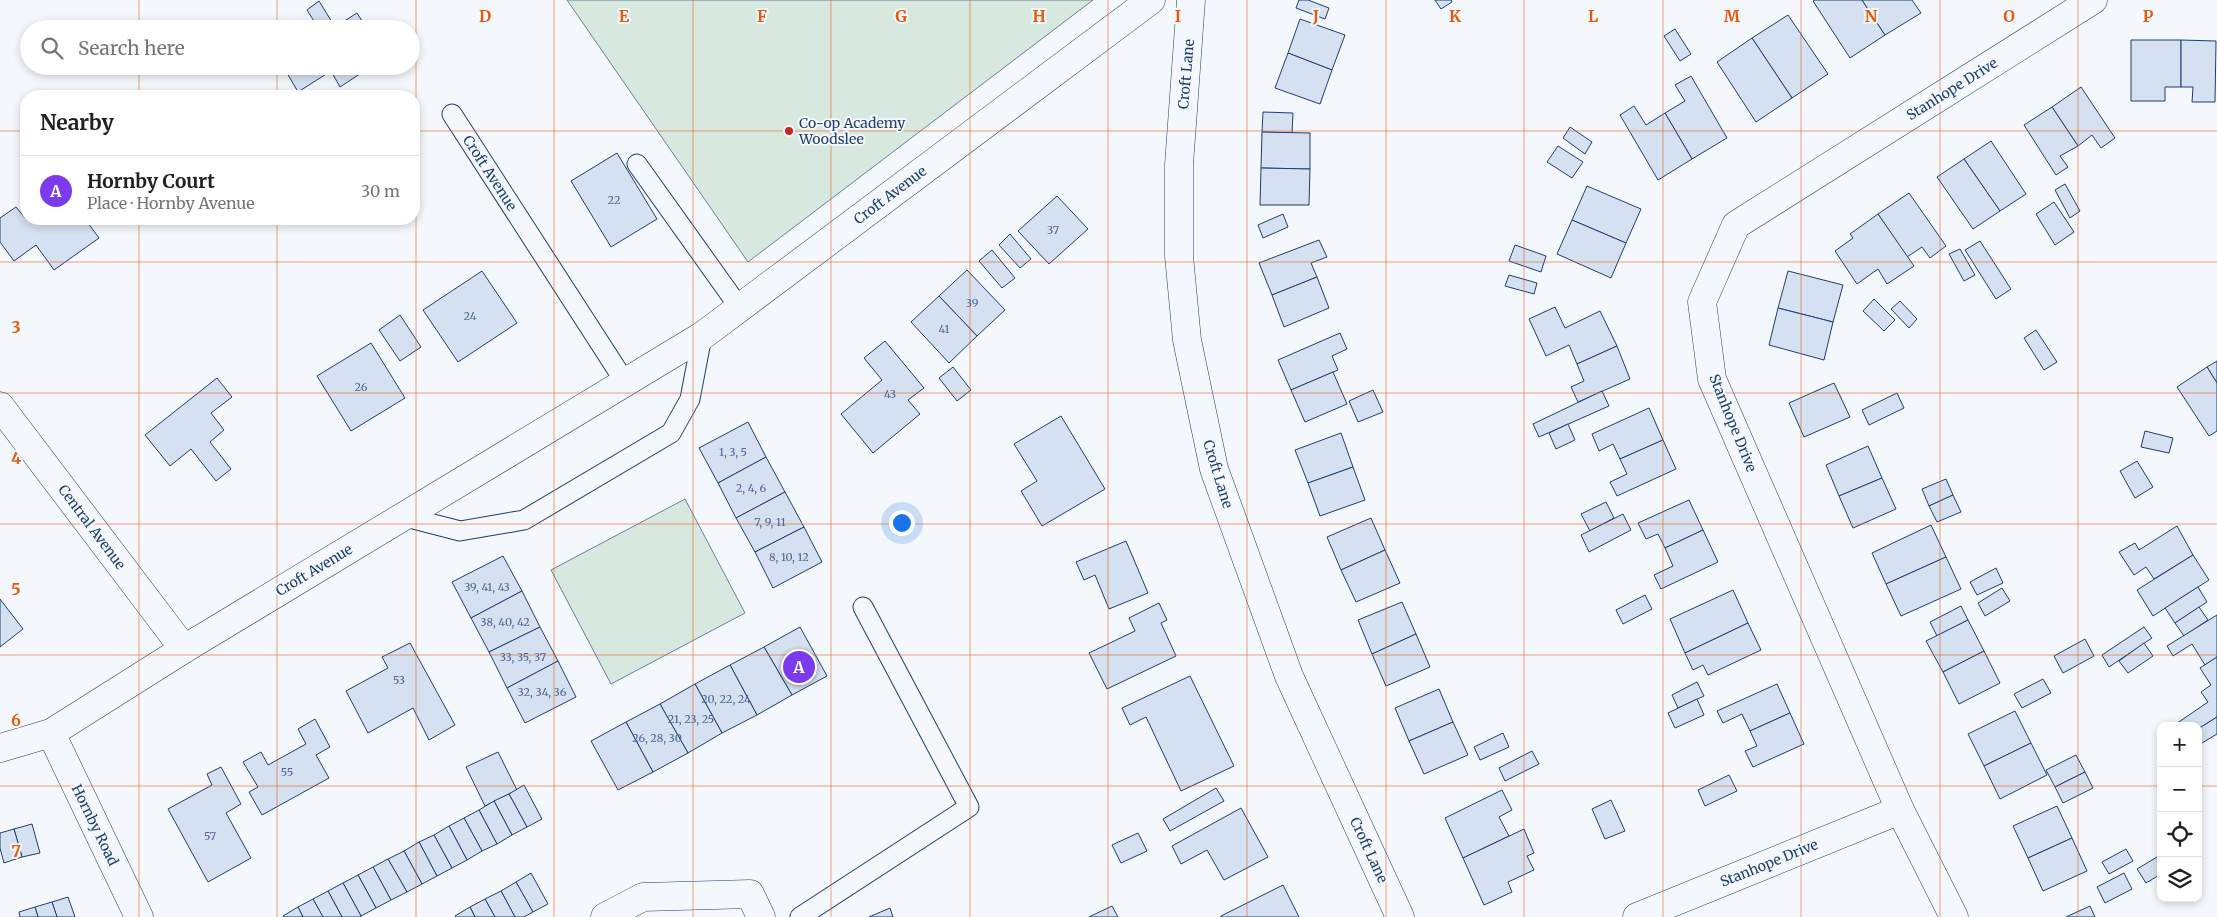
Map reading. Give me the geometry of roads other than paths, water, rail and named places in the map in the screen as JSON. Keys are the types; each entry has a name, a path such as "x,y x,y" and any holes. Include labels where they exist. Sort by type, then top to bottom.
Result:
{"street":[{"name":"Croft Avenue","path":"0,748 51,733 184,649 402,516 702,336 1151,0"},
{"name":"Croft Lane","path":"1191,0 1179,165 1179,256 1187,340 1214,469 1289,676 1400,917"},
{"name":"Stanhope Drive","path":"1954,917 1900,810 1712,378 1702,302 1736,225 2093,0"},
{"name":"Central Avenue","path":"0,406 184,649"},
{"name":"Hornby Road","path":"51,733 139,917"},
{"name":"Stanhope Drive","path":"1637,917 1900,810"},
{"path":"605,917 643,897 750,894 761,917"}],"lane":[{"name":"Croft Avenue","path":"452,114 625,382"},
{"path":"637,164 739,307"},
{"path":"402,516 460,531 524,520 671,433 690,399 702,336"},
{"path":"800,917 969,807 864,607"}],"place":[{"name":"Co-op Academy Woodslee","path":"789,131"},
{"name":"Hornby Court","path":"799,667"}]}
